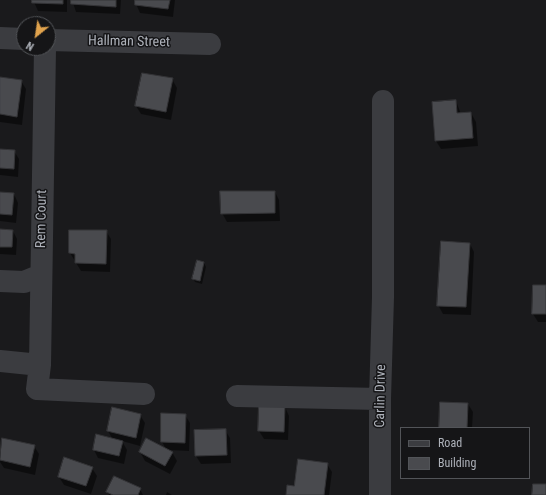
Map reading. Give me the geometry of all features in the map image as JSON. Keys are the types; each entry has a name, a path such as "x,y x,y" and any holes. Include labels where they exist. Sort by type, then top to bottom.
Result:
{"street":[{"path":"0,38 16,39"},
{"name":"Hallman Street","path":"56,40 210,44"},
{"name":"Rem Court","path":"45,56 40,365 37,389 144,394"},
{"name":"Carlin Drive","path":"380,495 384,101"},
{"path":"0,281 24,282 41,276"},
{"path":"0,361 40,365"},
{"path":"237,396 380,399"}],"building":[{"path":"32,0 63,0 63,4 32,3"},
{"path":"71,0 116,0 116,7 71,4"},
{"path":"135,0 170,0 168,9 135,5"},
{"path":"142,73 173,78 166,112 135,106"},
{"path":"0,77 22,80 17,117 0,114"},
{"path":"456,100 457,113 471,112 473,138 435,141 432,102"},
{"path":"0,149 15,150 14,169 0,168"},
{"path":"220,191 275,191 275,213 221,214"},
{"path":"0,192 14,193 12,215 0,214"},
{"path":"0,229 13,230 12,247 0,247"},
{"path":"69,230 107,230 106,264 75,263 75,254 69,253"},
{"path":"441,241 470,243 466,307 437,306"},
{"path":"197,260 204,262 200,281 192,279"},
{"path":"533,285 546,285 546,314 532,314"},
{"path":"440,402 468,403 467,427 439,427"},
{"path":"259,405 285,406 284,432 258,431"},
{"path":"112,407 141,414 136,438 107,431"},
{"path":"161,413 186,414 185,443 161,442"},
{"path":"226,429 227,455 195,456 194,430"},
{"path":"96,434 123,441 119,456 93,450"},
{"path":"2,438 35,445 30,467 0,460"},
{"path":"146,438 173,452 165,466 139,452"},
{"path":"64,457 93,467 86,486 58,477"},
{"path":"298,459 328,463 324,495 286,495 287,485 294,486"},
{"path":"114,476 141,488 138,495 113,495 106,492"},
{"path":"533,484 546,484 546,495 532,495"}]}
